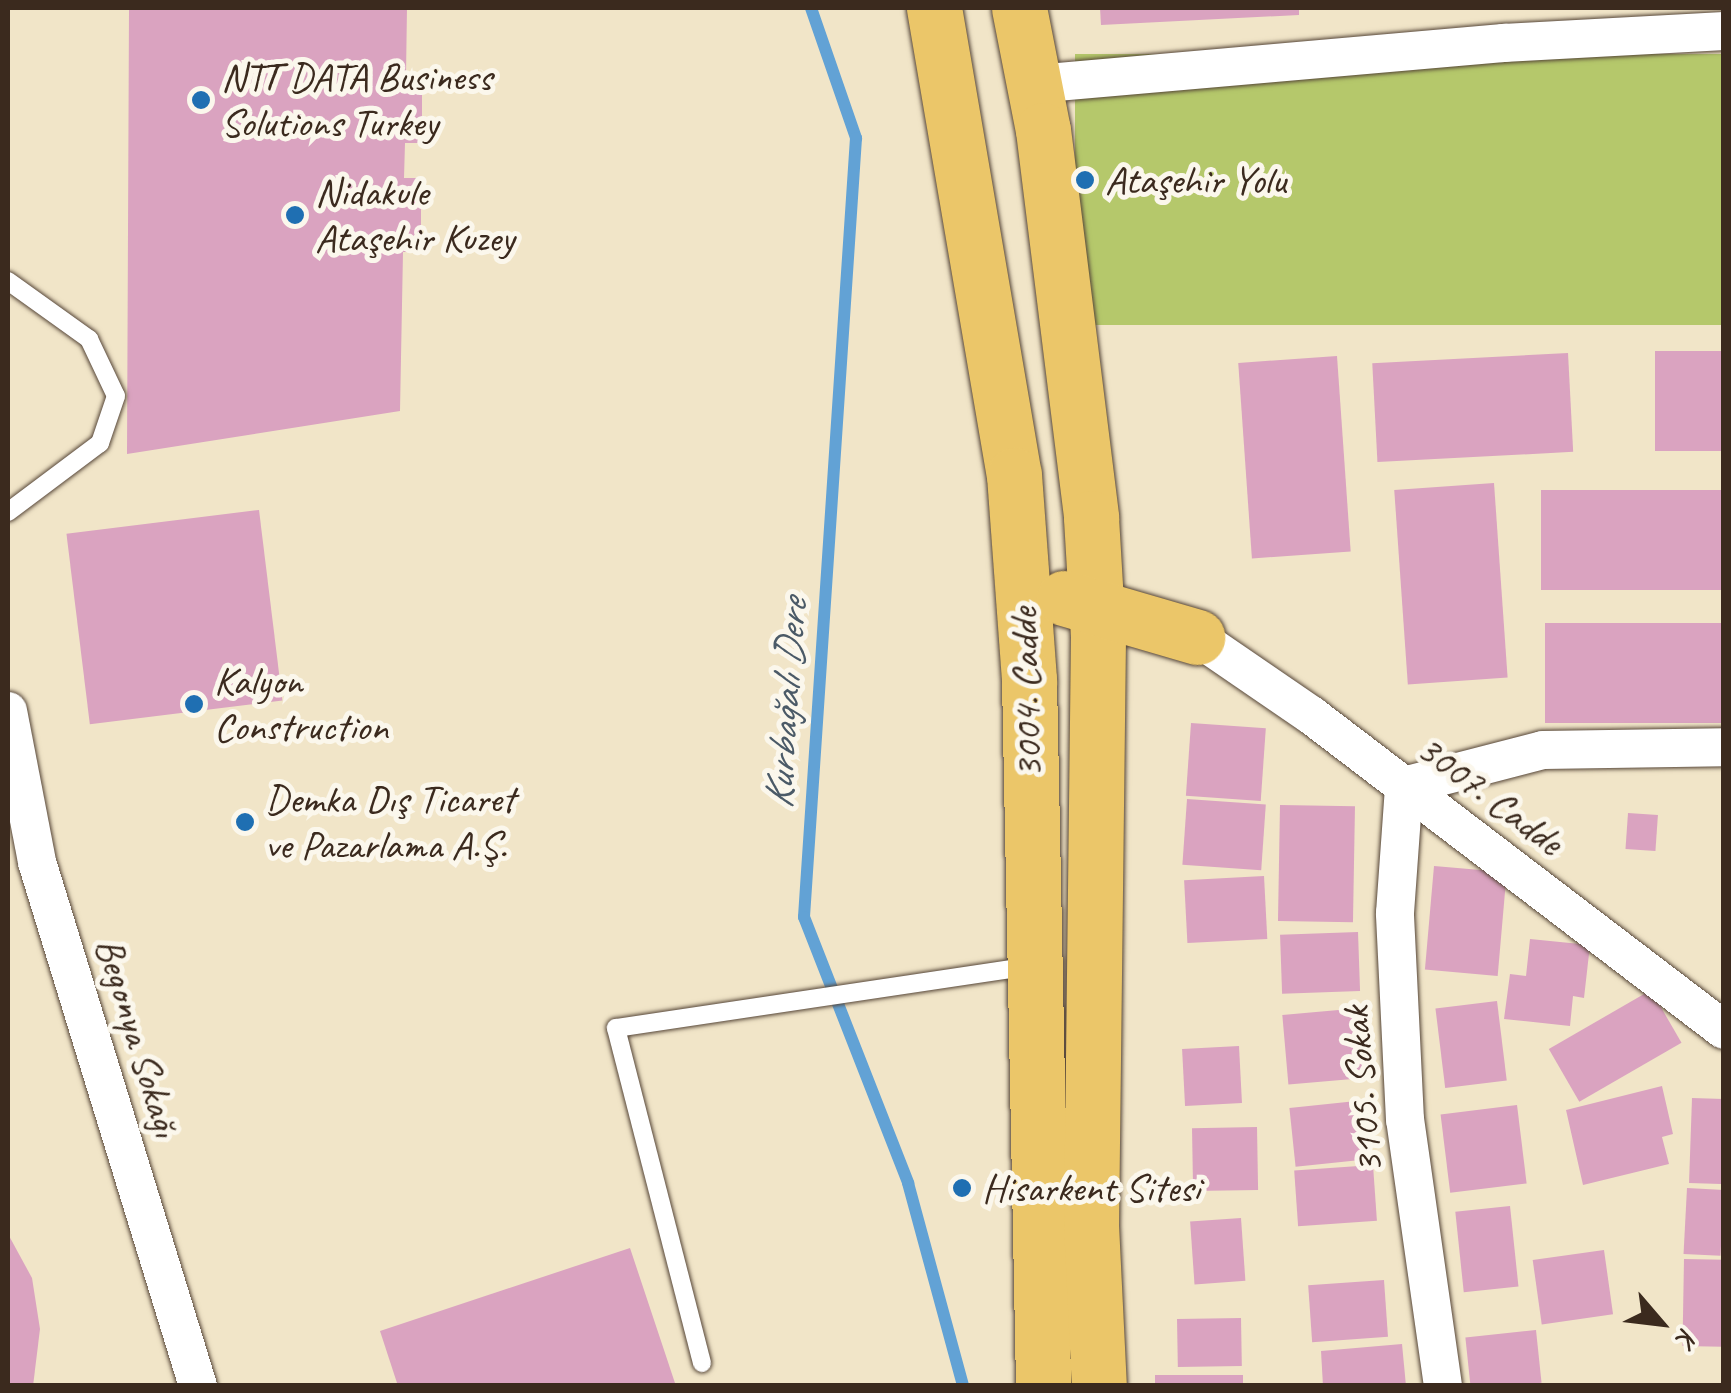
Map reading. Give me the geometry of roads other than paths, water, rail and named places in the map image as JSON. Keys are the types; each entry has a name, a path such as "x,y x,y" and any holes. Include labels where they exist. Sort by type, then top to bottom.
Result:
{"main road":[{"path":"934,8 976,234 955,280 988,534 1068,591 1137,602 1197,636"},
{"name":"3004. Cadde","path":"1019,8 1034,84 1091,518 1068,591 1029,680 1031,966 1044,1386"},
{"path":"1068,591 1054,572 1070,560 1091,518"},
{"path":"1091,518 1120,564 1197,636"},
{"name":"3004. Cadde","path":"1068,591 1096,752 1091,1225 1099,1386"},
{"path":"1096,752 1106,717 1138,662 1170,642 1197,636"}],"street":[{"path":"1034,84 1504,43 1724,32"},
{"name":"3007. Cadde","path":"1197,636 1404,786 1724,1030"},
{"name":"Begonya Sokağı","path":"8,711 37,862 198,1386"},
{"path":"1404,786 1543,750 1724,747"},
{"name":"3105. Sokak","path":"1404,786 1394,914 1405,1120 1444,1386"}],"lane":[{"path":"8,281 90,339 116,396 108,430 89,455 8,512"},
{"path":"702,1362 616,1028 688,1014 1031,966"}],"waterway":[{"name":"Kurbağalı Dere","path":"811,8 856,138 804,917 908,1183 963,1386"}],"place":[{"name":"NTT DATA Business Solutions Turkey","path":"201,100"},
{"name":"Ataşehir Yolu","path":"1085,180"},
{"name":"Nidakule Ataşehir Kuzey","path":"295,215"},
{"name":"Kalyon Construction","path":"194,704"},
{"name":"Demka Dış Ticaret ve Pazarlama A.Ş.","path":"245,822"},
{"name":"Hisarkent Sitesi","path":"962,1188"}]}
